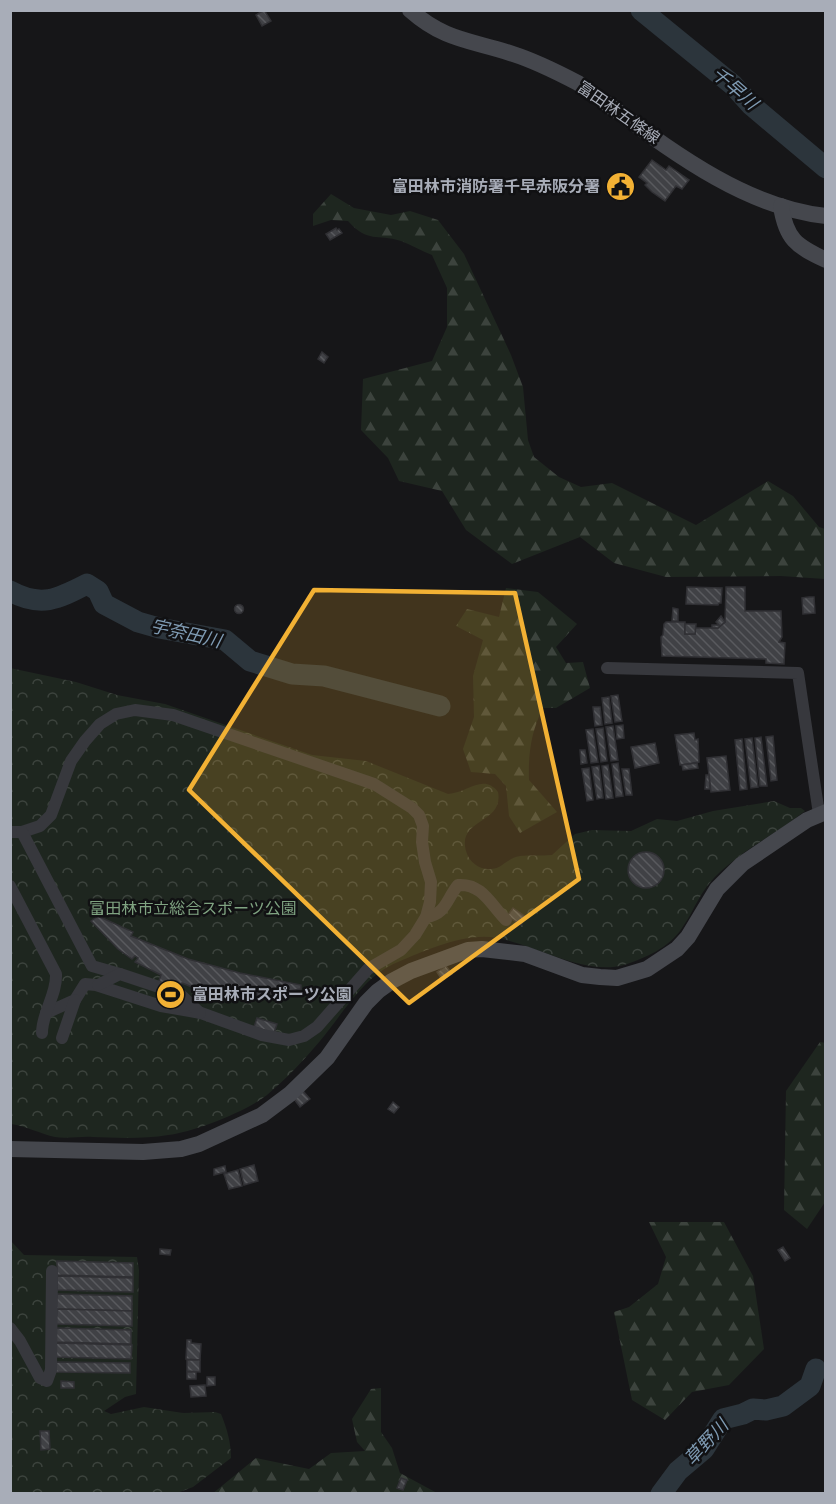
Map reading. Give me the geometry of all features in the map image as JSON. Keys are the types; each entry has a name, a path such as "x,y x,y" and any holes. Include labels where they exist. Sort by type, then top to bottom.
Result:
{"street":[{"name":"富田林五條線","path":"410,10 437,31 513,54 558,72 578,83 705,172 747,194 781,206 822,215"},
{"path":"781,206 783,224 791,238 825,260"},
{"path":"10,1149 143,1152 181,1149 199,1144 262,1114 290,1095 327,1058 366,1003 378,991 411,971 468,950 482,949 525,954 568,970 617,978 647,969 676,949 688,937 717,889 742,864 822,813 798,673 607,668"},
{"path":"62,1038 75,1000 85,984 98,985 161,1005 201,1013 262,1035 289,1040 304,1036 316,1027 368,969 401,950 415,935 426,917 430,902 431,882 422,843 423,826 419,815 412,808 374,784 173,715 135,710 116,714 100,724 71,761 51,815 40,826 16,832 92,966 180,994 201,1013"},
{"path":"426,917 436,915 458,885 465,885 482,892 506,920"},
{"path":"10,886 56,974 57,983 42,1023 42,1033"},
{"path":"98,985 120,974"},
{"path":"46,1013 75,1000"},
{"path":"10,1328 21,1341 40,1378 47,1380 51,1370 52,1271"}],"highlighted area":[{"path":"314,590 515,593 579,879 409,1003 189,790"}],"green space":[{"path":"331,194 354,208 391,215 410,211 438,220 464,254 511,355 523,387 528,440 534,457 559,477 581,487 612,483 696,525 768,481 793,496 819,527 825,529 825,579 781,576 666,577 614,563 580,537 512,564 466,530 442,491 399,481 388,458 361,430 363,379 432,361 447,327 447,288 432,255 401,241 362,233 348,221 331,220 313,226 313,214"},
{"path":"506,588 538,592 577,624 556,647 566,663 583,662 590,688 556,708 543,708 531,743 529,780 557,812 520,833 509,816 506,786 495,774 471,772 463,749 474,717 473,676 483,640 456,626 467,609 499,617"},
{"name":"富田林市立総合スポーツ公園","path":"10,668 76,682 117,695 165,704 312,755 366,761 448,794 487,784 498,792 498,802 488,816 468,832 465,840 466,851 471,861 484,869 494,869 520,856 552,855 575,834 592,830 631,831 657,819 677,821 713,811 774,801 805,811 718,874 706,887 677,935 663,947 640,959 624,965 593,966 497,938 472,938 446,943 398,962 374,976 295,1069 267,1095 247,1108 205,1125 168,1135 130,1138 55,1137 11,1124"},
{"path":"820,1042 826,1043 825,1202 807,1229 784,1210 786,1091"},
{"path":"649,1222 724,1222 753,1276 764,1349 729,1385 692,1392 665,1420 632,1400 614,1312 629,1307 658,1284 666,1257"},
{"path":"10,1240 24,1255 137,1257 139,1270 136,1394 125,1397 104,1411 111,1414 144,1407 183,1413 215,1412 221,1414 228,1436 231,1458 193,1487 177,1493 11,1493"},
{"path":"381,1388 381,1432 392,1448 400,1473 437,1493 212,1494 256,1458 309,1469 331,1453 365,1451 357,1442 352,1419 371,1389"}],"building":[{"path":"264,10 271,21 262,26 256,15"},
{"path":"652,160 666,170 669,166 689,180 682,189 676,186 665,201 652,192 645,185 647,183 639,177"},
{"path":"336,228 342,233 330,240 326,234"},
{"path":"322,352 328,357 324,363 318,359"},
{"path":"687,587 722,588 721,603 718,605 686,604"},
{"path":"726,587 745,587 745,611 781,611 782,637 779,642 785,643 784,664 766,663 766,659 662,656 661,637 666,622 685,622 685,634 695,634 694,628 718,628 725,622"},
{"path":"814,597 815,613 803,614 802,598"},
{"path":"239,605 243,609 239,613 235,609"},
{"path":"673,608 678,609 678,621 672,621"},
{"path":"721,616 725,622 718,628 712,628 712,625 719,625 716,622"},
{"path":"685,624 696,624 695,634 685,634"},
{"path":"618,695 622,721 615,722 611,696"},
{"path":"609,697 612,723 605,724 602,698"},
{"path":"593,707 600,707 602,725 595,726"},
{"path":"623,725 624,738 617,739 616,726"},
{"path":"613,726 618,760 611,761 606,727"},
{"path":"603,728 607,761 601,762 596,729"},
{"path":"593,729 598,762 591,763 586,730"},
{"path":"694,733 695,740 698,739 699,762 680,765 675,735"},
{"path":"773,736 777,780 771,781 766,737"},
{"path":"761,737 767,786 760,786 755,738"},
{"path":"752,738 758,787 751,788 745,739"},
{"path":"742,739 747,789 740,790 735,740"},
{"path":"655,743 659,763 635,768 631,747"},
{"path":"580,750 585,750 587,763 581,764"},
{"path":"726,756 730,790 711,792 707,758"},
{"path":"618,763 623,796 616,797 612,764"},
{"path":"697,763 698,768 683,770 682,765"},
{"path":"608,765 613,798 606,799 602,766"},
{"path":"599,766 603,798 597,799 592,767"},
{"path":"589,768 593,800 587,801 582,769"},
{"path":"622,769 629,769 632,795 626,795"},
{"path":"706,775 709,775 710,789 705,789"},
{"path":"646,852 659,857 664,870 659,883 646,888 633,883 628,870 633,857"},
{"path":"513,908 526,917 521,925 507,916"},
{"path":"98,916 133,932 131,936 188,959 240,973 301,985 301,989 257,996 257,994 214,992 211,1000 198,996 199,994 191,991 192,987 182,983 180,987 158,984 161,975 135,962 138,958 135,956 132,959 118,949 91,921"},
{"path":"446,966 452,974 442,980 437,972"},
{"path":"257,1018 277,1024 274,1033 254,1027"},
{"path":"303,1091 310,1099 300,1107 294,1099"},
{"path":"393,1102 399,1107 394,1113 388,1109"},
{"path":"254,1165 258,1181 244,1185 240,1169"},
{"path":"225,1166 226,1172 214,1175 214,1169"},
{"path":"238,1170 242,1186 229,1189 224,1174"},
{"path":"783,1247 790,1258 785,1261 778,1250"},
{"path":"160,1249 171,1250 170,1255 160,1254"},
{"path":"57,1261 133,1263 133,1277 57,1275"},
{"path":"57,1276 133,1278 133,1292 57,1290"},
{"path":"57,1294 132,1296 132,1311 56,1309"},
{"path":"57,1309 132,1311 132,1326 56,1324"},
{"path":"55,1328 131,1330 131,1344 55,1342"},
{"path":"187,1340 201,1344 200,1360 186,1359"},
{"path":"56,1343 132,1345 131,1359 55,1357"},
{"path":"187,1360 200,1360 200,1372 187,1371"},
{"path":"55,1362 130,1363 130,1373 55,1372"},
{"path":"187,1372 196,1372 196,1379 187,1379"},
{"path":"207,1377 215,1377 215,1385 207,1386"},
{"path":"61,1381 74,1382 74,1388 61,1388"},
{"path":"205,1385 206,1396 191,1397 190,1386"},
{"path":"40,1431 49,1431 50,1449 41,1450"},
{"path":"401,1478 407,1480 403,1490 397,1488"}],"waterway":[{"name":"千早川","path":"641,10 733,85 751,105 826,168"},
{"name":"宇奈田川","path":"10,591 31,599 49,600 87,584 98,591 104,604 138,622 225,640 250,661 292,674 324,676 440,706"},
{"name":"草野川","path":"661,1494 678,1471 704,1449 723,1419 753,1409 766,1410 783,1406 810,1386 816,1369"}],"place":[{"name":"富田林市消防署千早赤阪分署","path":"621,186"},
{"name":"富田林市スポーツ公園","path":"171,994"}]}
